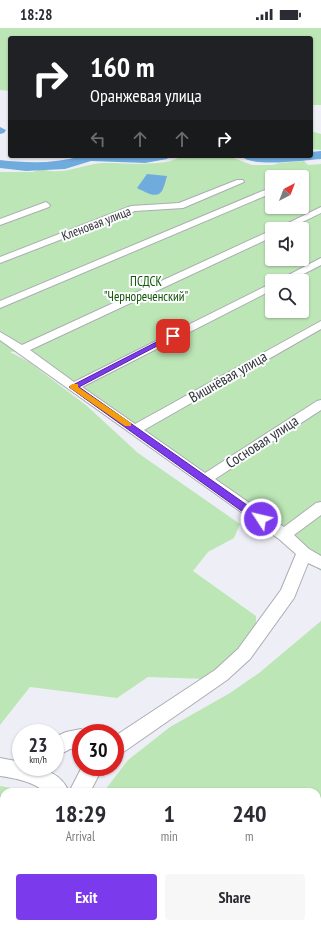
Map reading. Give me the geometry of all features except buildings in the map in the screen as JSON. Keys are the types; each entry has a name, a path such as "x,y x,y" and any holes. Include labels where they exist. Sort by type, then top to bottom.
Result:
{"street":[{"name":"Кленовая улица","path":"0,260 134,208 180,206 240,182"},
{"path":"0,306 265,193"},
{"path":"0,222 46,206"},
{"path":"296,222 321,210"},
{"path":"21,350 265,236"},
{"path":"296,274 321,261"},
{"path":"73,387 265,290"},
{"name":"Вишнёвая улица","path":"135,429 321,324"},
{"path":"0,335 284,535 304,553 321,563"},
{"name":"Сосновая улица","path":"204,480 321,404"},
{"path":"284,535 321,507"},
{"path":"124,738 221,676 244,654 288,593 304,553"},
{"path":"0,767 14,769 51,780"},
{"path":"81,788 88,776"}],"green space":[{"path":"0,28 321,28 321,105 313,105 313,36 8,36 8,91 0,90"},
{"path":"313,132 321,134 321,150 313,149"},
{"name":"ПСДСК \"Чернореченский\"","path":"178,158 233,158 252,165 272,165 304,161 308,165 321,164 321,571 20,351 10,352 29,362 87,406 138,453 240,524 234,538 208,552 193,571 256,616 256,629 253,636 206,679 148,677 117,698 30,687 0,725 0,172 33,172 41,169 49,171 64,171 102,163 155,163"},
{"path":"321,621 321,788 107,788 116,776 124,776 124,765 128,760 170,727 230,693 259,673"},
{"path":"0,786 12,788 0,788"}],"water":[{"path":"147,174 167,176 163,189 158,194 151,194 137,188"}],"waterway":[{"path":"313,156 321,155"},
{"path":"0,164 26,167 65,165 87,158"},
{"path":"118,158 151,158"},
{"path":"262,158 276,160 294,158"}],"slow traffic":[{"path":"75,386 73,387 128,424"}],"route":[{"path":"173,336 73,387 135,429 204,480 261,519"}]}
